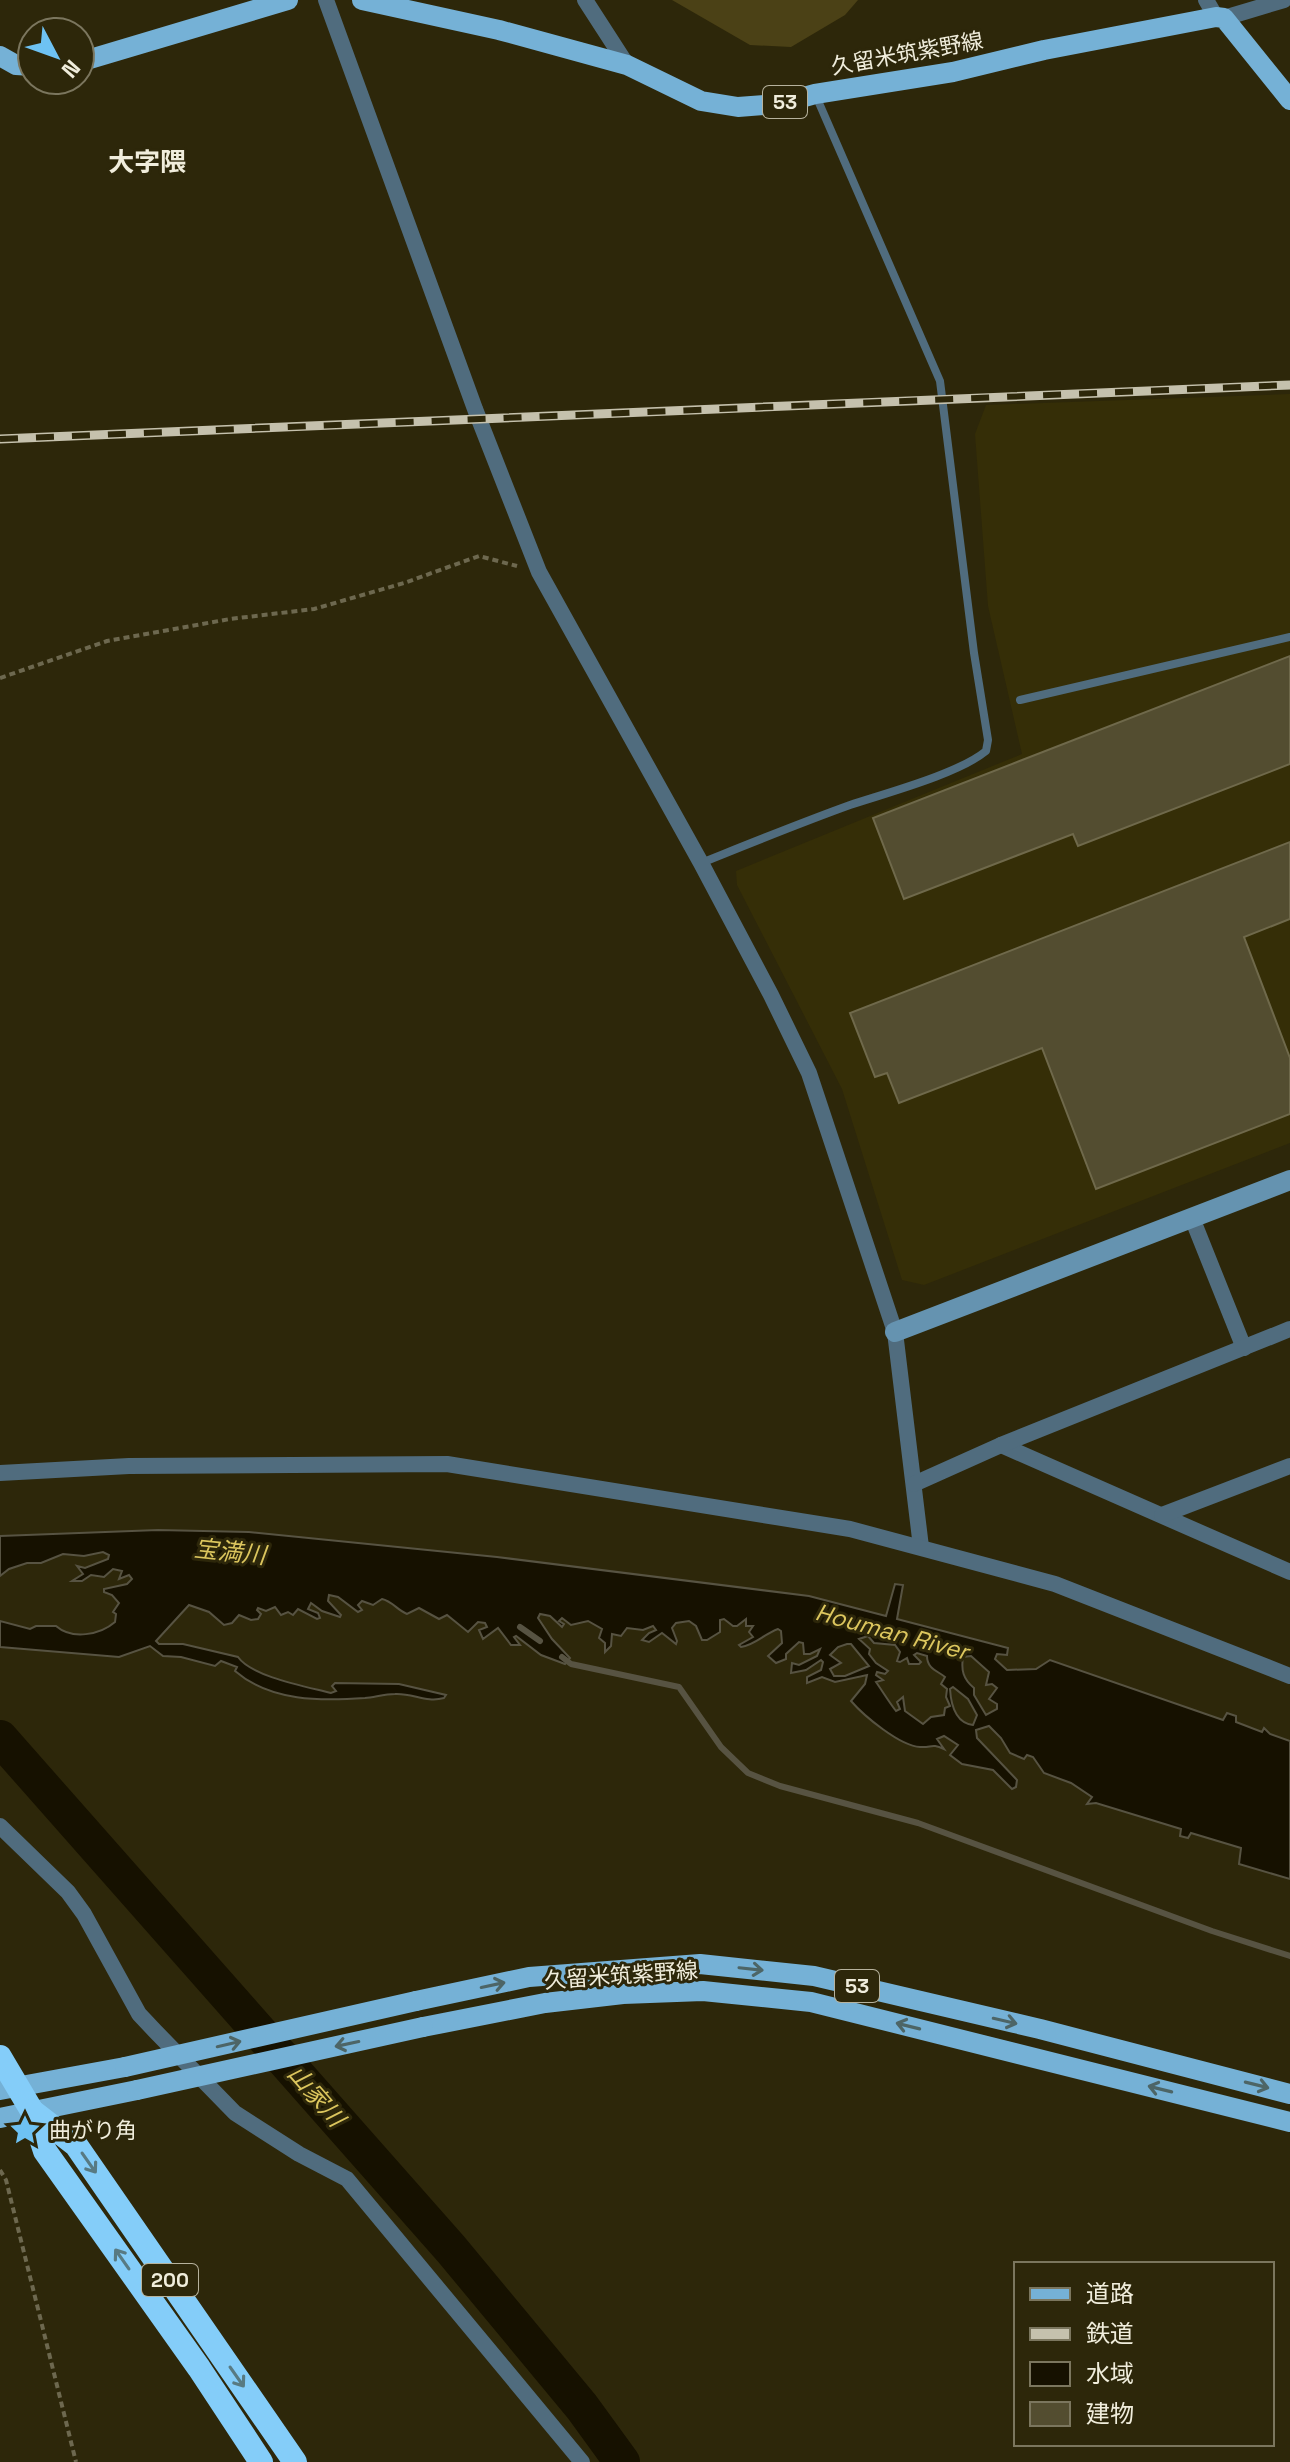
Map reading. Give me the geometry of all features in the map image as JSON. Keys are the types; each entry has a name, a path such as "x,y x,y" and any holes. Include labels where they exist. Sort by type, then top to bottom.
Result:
{"highway":[{"name":"200","path":"0,2057 9,2088 32,2111 76,2145 295,2462"},
{"name":"200","path":"32,2111 45,2151 199,2368 261,2462"}],"main road":[{"path":"96,57 288,0"},
{"name":"久留米筑紫野線","path":"362,0 499,30 627,65 701,101 738,107 779,104 815,94 953,72 1216,12"},
{"path":"1216,12 1283,80 1290,100"},
{"name":"久留米筑紫野線","path":"9,2088 125,2067 529,1977 700,1964 814,1976 1040,2029 1290,2094"},
{"name":"久留米筑紫野線","path":"0,2118 545,2003 623,1994 703,1991 811,2002 1290,2122"}],"street":[{"path":"326,0 475,409 539,572 701,863 809,1073 895,1332 921,1547"},
{"path":"585,0 627,65"},
{"path":"1216,12 1284,0"},
{"path":"895,1332 1290,1180"},
{"path":"1192,1218 1244,1348"},
{"path":"914,1484 1001,1445 1290,1329"},
{"path":"1001,1445 1290,1572"},
{"path":"0,1473 129,1466 447,1464 850,1529 1055,1584 1290,1676"},
{"path":"1162,1515 1290,1466"},
{"path":"0,1826 68,1892 147,2023 235,2113 299,2154 347,2179 582,2462"}],"lane":[{"path":"701,863 978,757 986,751 988,740 940,381 815,94"},
{"path":"1020,700 1290,637"}],"path":[{"path":"0,678 107,641 230,619 314,609 404,583 479,556 539,572"},
{"path":"0,2170 6,2180 76,2462"}],"shaded area":[{"path":"672,0 858,0 845,15 791,47 750,45"},
{"path":"1290,394 1290,1143 924,1285 902,1280 842,1089 737,885 736,871 1022,754 988,606 975,434 986,405"}],"water":[{"path":"158,1530 249,1532 497,1557 809,1596 886,1616 895,1584 903,1585 897,1619 1008,1648 1007,1655 997,1654 995,1659 1007,1670 1036,1669 1050,1660 1223,1720 1227,1713 1236,1716 1236,1722 1262,1732 1264,1728 1270,1734 1290,1741 1290,1879 1239,1864 1241,1848 1191,1833 1188,1838 1180,1836 1181,1829 1096,1803 1087,1804 1092,1797 1071,1783 1044,1773 1033,1757 1027,1755 1024,1759 1010,1753 989,1726 976,1730 977,1738 1017,1780 1016,1787 1012,1789 993,1770 962,1764 950,1755 958,1745 944,1736 937,1739 944,1749 903,1742 873,1722 851,1701 865,1684 867,1675 835,1682 822,1677 807,1683 807,1677 821,1670 823,1662 821,1660 806,1670 791,1673 792,1663 799,1665 817,1656 820,1649 804,1654 803,1643 799,1642 786,1654 786,1659 776,1663 768,1656 782,1643 781,1631 778,1629 741,1647 739,1645 753,1637 749,1632 753,1626 746,1626 746,1619 737,1626 720,1620 720,1632 707,1640 702,1640 696,1626 689,1621 676,1623 672,1628 676,1644 662,1633 649,1642 642,1640 656,1630 653,1626 643,1630 627,1628 621,1636 612,1634 611,1646 605,1652 605,1643 599,1638 602,1629 588,1621 571,1625 562,1618 559,1621 564,1624 562,1627 550,1616 540,1614 538,1618 552,1639 570,1658 565,1664 541,1655 516,1636 520,1645 511,1645 498,1628 483,1639 479,1630 487,1627 485,1623 478,1622 468,1632 447,1615 439,1619 419,1608 407,1614 382,1599 373,1605 362,1601 358,1605 362,1610 358,1612 338,1597 329,1595 328,1601 340,1617 322,1611 311,1603 308,1609 318,1613 320,1618 298,1609 293,1615 288,1612 281,1615 275,1607 266,1611 258,1608 261,1614 258,1619 251,1620 239,1615 232,1623 224,1625 209,1612 189,1605 156,1641 238,1657 268,1676 331,1693 336,1691 332,1686 335,1683 399,1684 446,1695 431,1699 391,1694 314,1699 264,1689 235,1671 237,1667 221,1661 215,1666 181,1657 163,1656 150,1646 119,1657 0,1647 0,1621 30,1629 56,1626 78,1634 94,1633 109,1626 115,1622 116,1614 113,1612 119,1603 104,1589 127,1584 132,1579 129,1575 119,1579 122,1571 113,1569 104,1577 91,1575 82,1581 72,1581 83,1574 77,1566 85,1568 108,1559 109,1555 103,1552 84,1556 63,1554 41,1563 27,1563 9,1569 0,1576 0,1536","holes":["868,1636 874,1643 895,1645 900,1652 897,1661 900,1662 907,1658 909,1664 919,1664 921,1662 914,1655 927,1656 931,1667 945,1677 941,1684 947,1689 950,1706 945,1708 944,1715 931,1717 923,1724 905,1711 903,1697 897,1702 900,1709 896,1711 876,1682 883,1680 876,1675 877,1672 885,1674 888,1671 876,1663 869,1654 870,1649 859,1639","851,1644 869,1666 845,1676 834,1676 830,1669 841,1663 830,1655 838,1647","971,1656 989,1672 986,1685 992,1684 997,1688 989,1699 997,1704 997,1709 986,1715 964,1674 963,1657","953,1687 968,1699 977,1715 973,1725 959,1717 950,1689"]}],"building":[{"path":"1290,656 1290,764 1078,846 1073,834 904,899 873,818"},
{"path":"1290,842 1290,919 1244,937 1290,1058 1290,1114 1096,1189 1042,1048 899,1103 887,1073 875,1077 850,1013"}],"waterway":[{"path":"520,1627 540,1641"},
{"path":"562,1657 571,1664 679,1687 721,1747 748,1773 780,1786 918,1823 1212,1931 1290,1956"},
{"name":"山家川","path":"0,1738 451,2249 582,2407 622,2462"}],"railway":[{"path":"0,439 1290,385"}],"place":[{"name":"曲がり角","path":"25,2130"}],"district":[{"name":"大字隈","path":"147,162"}],"water label":[{"name":"宝満川","path":"230,1552"},
{"name":"Houman River","path":"892,1632"}]}
